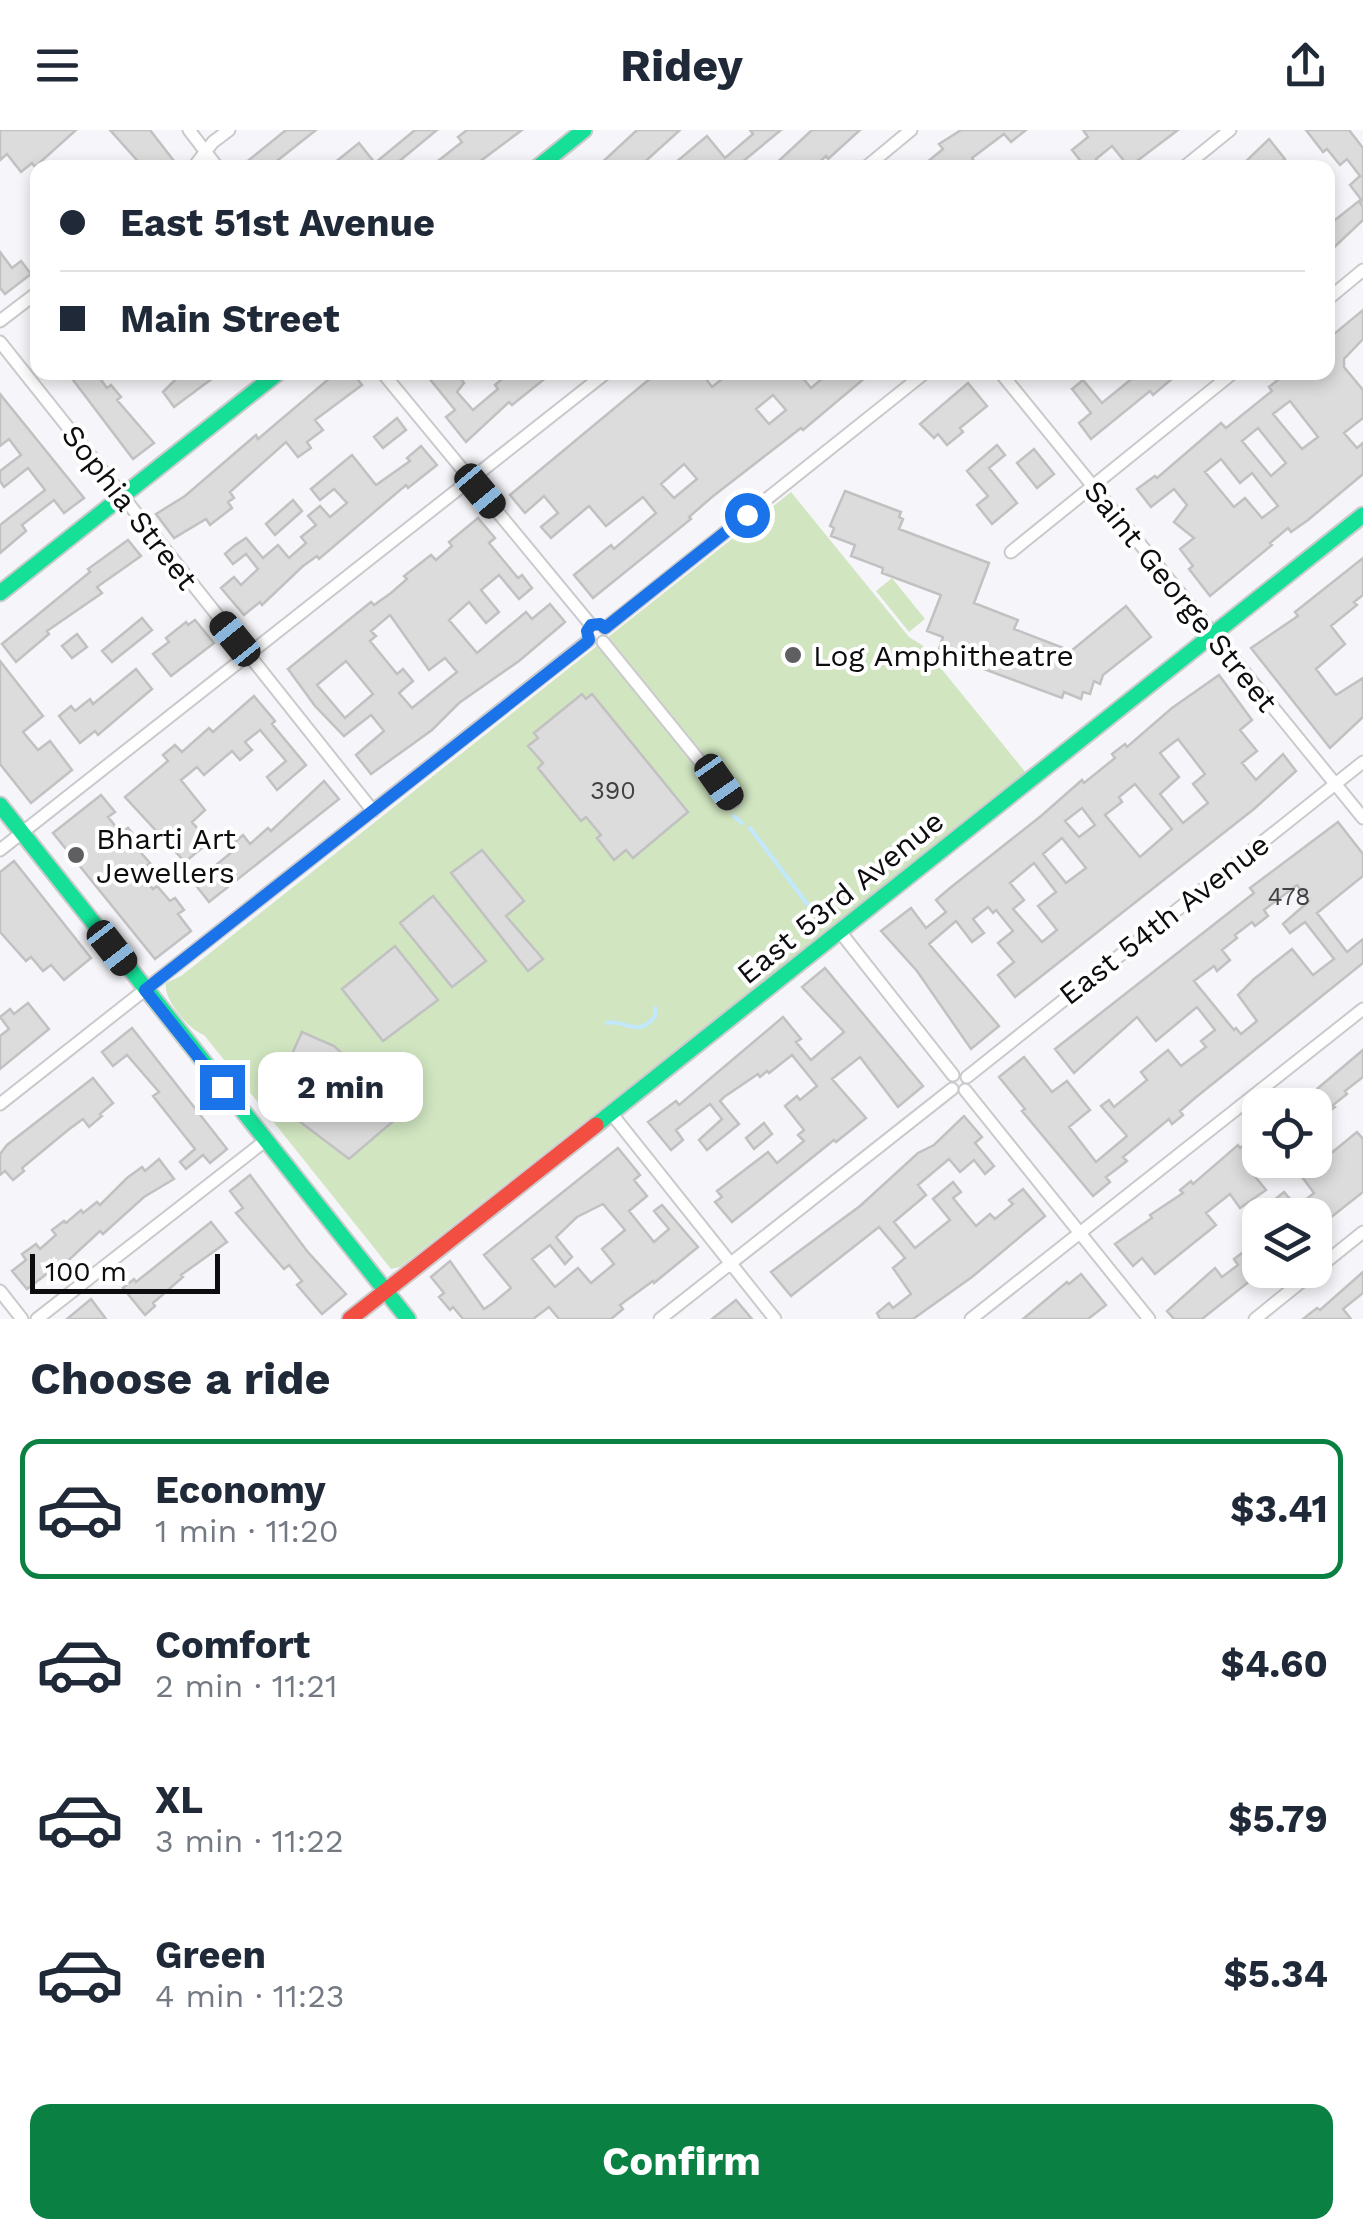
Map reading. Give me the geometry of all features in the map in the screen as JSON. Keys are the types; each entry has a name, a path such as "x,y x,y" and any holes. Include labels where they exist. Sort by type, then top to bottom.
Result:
{"street":[{"path":"189,130 212,160"},
{"path":"200,160 228,130"},
{"path":"547,160 584,130"},
{"path":"875,160 911,130"},
{"path":"1194,160 1230,130"},
{"path":"1335,292 1363,270"},
{"path":"0,321 30,298"},
{"name":"Sophia Street","path":"0,342 373,811"},
{"path":"0,593 269,380"},
{"path":"389,380 591,625"},
{"path":"0,850 597,380"},
{"path":"589,640 597,644 916,380"},
{"name":"Saint George Street","path":"1006,380 1363,818"},
{"path":"1011,552 1224,380"},
{"name":"East 53rd Avenue","path":"350,1319 1363,515"},
{"path":"589,640 587,631 591,625 600,624 604,635 733,802"},
{"path":"0,1104 589,640"},
{"name":"East 54th Avenue","path":"660,1319 1363,762"},
{"path":"0,806 408,1319"},
{"path":"841,932 1149,1319"},
{"path":"971,1319 1363,1008"},
{"path":"611,1113 776,1319"},
{"path":"38,1319 265,1141"},
{"path":"1255,1319 1363,1232"},
{"path":"0,1292 22,1319"}],"green space":[{"path":"791,492 1027,774 400,1267 391,1269 204,1035 178,1014 166,983 181,976"},
{"path":"892,578 925,619 909,632 876,591"}],"building":[{"path":"0,130 76,130 43,160 30,160 21,172 7,154 0,160"},
{"path":"110,130 150,130 173,160 137,160"},
{"path":"286,130 316,130 278,160 249,160"},
{"path":"415,130 437,130 401,160 379,160"},
{"path":"467,130 522,130 482,160 439,160 462,142 458,137"},
{"path":"637,130 680,130 647,160 605,160"},
{"path":"750,130 781,130 745,160 678,160 707,136 725,158 753,134"},
{"path":"812,130 860,130 828,159 826,156 822,160 780,160"},
{"path":"961,130 1026,130 1011,142 1004,134 973,160 930,160 943,149 939,144"},
{"path":"1083,130 1178,130 1138,160 1123,160 1112,146 1097,160 1080,160 1072,150 1088,137"},
{"path":"1306,130 1349,130 1363,148 1363,202 1350,185 1360,176 1347,159 1340,165 1327,149 1323,152"},
{"path":"1269,139 1285,159 1284,160 1247,160"},
{"path":"359,143 373,160 338,160"},
{"path":"1359,201 1363,207 1363,220 1335,246 1335,220"},
{"path":"0,252 12,268 21,261 30,275 5,294 0,288"},
{"path":"1363,310 1363,339 1344,359 1344,367 1363,390 1363,418 1344,433 1357,448 1363,443 1363,474 1308,520 1291,532 1288,528 1210,596 1189,569 1193,566 1180,549 1194,538 1174,522 1187,505 1174,489 1151,507 1137,489 1157,478 1221,423 1226,428 1272,391 1269,387 1278,380 1335,380 1335,333","holes":["1290,401 1318,437 1302,449 1273,414","1258,428 1286,463 1271,476 1242,441","1221,459 1240,483 1252,473 1278,506 1262,518 1245,498 1234,507 1205,472"]},
{"path":"73,380 101,380 121,397 117,400 154,443 133,459"},
{"path":"175,380 210,380 174,407 163,392"},
{"path":"328,380 358,380 362,385 315,420 323,430 307,442 311,448 298,457 286,442 230,492 234,498 228,502 232,508 210,525 206,519 174,538 156,514 185,496 256,435 258,439"},
{"path":"431,380 462,380 464,383 457,392 473,410 498,389 495,385 501,380 543,380 512,405 509,402 466,442 446,417 455,410"},
{"path":"648,380 707,380 712,387 721,380 804,380 811,388 820,380 862,380 712,497 691,519 593,598 574,575 611,545 614,549 656,513 643,497 606,526 589,506 551,538 541,527 558,513 544,496 525,513 510,495","holes":["773,395 786,410 769,424 756,409","684,464 697,479 674,498 661,484"]},
{"path":"1083,380 1102,403 1130,380 1171,380 1153,395 1150,391 1091,439 1079,423 1091,413 1072,389"},
{"path":"968,383 987,406 960,428 963,432 947,445 938,434 934,438 920,424"},
{"path":"0,394 84,498 64,513 54,500 22,525 26,531 0,553 0,525 45,490 28,468 4,487 0,481 0,471 21,455 9,439 0,446"},
{"path":"397,418 406,430 383,448 374,437"},
{"path":"997,445 1005,455 989,468 1017,503 992,524 977,505 988,496 967,471"},
{"path":"421,446 437,465 408,488 406,485 319,559 317,556 303,566 262,605 260,602 244,615 221,588 234,577 241,585 258,569 246,554 233,564 225,554 234,546 246,538 263,558 278,545 289,558 306,543 301,537 316,525 308,516 320,506 330,517 347,503 334,489 320,500 311,489 352,455 376,485 410,461 407,458"},
{"path":"1034,449 1054,474 1037,488 1017,463"},
{"path":"845,491 901,512 899,529 989,563 974,603 1018,620 1014,629 1071,651 1126,606 1151,637 1103,675 1100,684 1094,681 1090,694 1083,692 1081,699 1064,692 1062,698 938,652 943,637 927,631 941,595 882,573 883,568 851,556 855,545 831,536 834,528 830,526"},
{"path":"293,500 302,511 275,535 266,524"},
{"path":"478,518 495,538 489,543 518,578 522,575 532,588 519,599 499,575 481,590 499,612 486,623 469,602 449,620 477,653 526,612 532,619 550,604 565,622 371,774 356,755 384,731 371,715 344,736 315,706 288,669 371,602 374,605 391,593 407,579 404,576 431,555 436,560 452,546 449,542","holes":["390,615 429,670 445,658 457,672 412,708 399,693 413,681 403,669 397,674 370,641 376,636 371,631","346,661 373,694 345,718 317,685"]},
{"path":"128,540 141,556 97,587 102,593 47,631 49,634 16,662 2,644 90,572 88,569"},
{"path":"1363,558 1363,595 1354,602 1357,605 1331,626 1345,644 1316,669 1336,695 1363,678 1363,717 1330,748 1251,648 1298,616 1295,612"},
{"path":"142,618 152,630 112,662 102,651"},
{"path":"195,620 214,643 171,676 153,654 169,642 166,638 186,622 188,625"},
{"path":"77,634 87,647 72,658 62,646"},
{"path":"0,661 43,716 23,732 38,750 50,741 72,770 31,803 0,764"},
{"path":"136,669 152,689 98,735 95,731 80,743 59,716 71,706 75,711 90,699 93,704"},
{"path":"1219,675 1252,720 1240,730 1257,751 1242,763 1256,780 1283,754 1296,771 1254,809 1015,997 998,975 1014,962 998,943 1013,931 996,910 993,913 988,907 973,919 984,933 972,942 956,921 929,944 999,1026 971,1049 917,971 881,931 911,908 926,928 946,912 936,900 1172,708","holes":["1178,739 1205,774 1193,784 1208,803 1183,823 1160,794 1179,777 1160,753","1135,784 1172,829 1140,857 1105,815 1122,802 1119,797","1082,808 1095,825 1079,837 1065,821","1062,838 1086,868 1066,883 1043,854","1034,863 1056,892 1038,906 1057,930 1042,942 1013,909 1024,900 1010,883"]},
{"path":"582,694 586,699 592,694 688,812 633,858 626,850 614,860 597,838 601,835 586,817 581,821 538,768 543,763 528,746 538,738 534,733"},
{"path":"254,696 306,765 277,790 267,777 286,761 260,730 245,742 252,750 240,760 232,751 204,775 197,767 181,780 205,810 192,822 209,842 185,862 125,797 168,761 163,755 175,745 182,752 209,728 213,732"},
{"path":"324,781 339,799 209,902 194,883 232,852 228,848 243,835 250,844 268,828 271,831"},
{"path":"101,795 115,812 108,817 121,833 128,828 141,844 136,847 150,863 139,872 153,889 157,886 170,901 175,898 184,910 178,914 191,931 155,959 53,833"},
{"path":"1338,822 1363,854 1363,876 1317,913 1347,952 1363,939 1363,963 1195,1098 1172,1124 1169,1119 1123,1157 1127,1161 1106,1177 1110,1182 1093,1196 1022,1111 1025,1109 999,1077 1024,1057 1052,1092 1067,1081 1090,1110 1069,1127 1096,1162 1127,1136 1101,1106 1109,1100 1114,1107 1147,1080 1141,1072 1168,1050 1181,1066 1206,1047 1201,1041 1215,1030 1197,1007 1156,1041 1137,1017 1074,1073 1055,1049 1254,893 1250,888","holes":["1297,885 1309,901 1283,924 1290,933 1305,922 1334,959 1313,975 1292,949 1254,979 1238,995 1257,1021 1241,1034 1194,981 1230,960 1222,950 1237,938 1235,935 1268,916 1264,910"]},
{"path":"482,850 524,901 506,916 543,959 528,971 451,873"},
{"path":"14,861 91,958 64,980 51,965 43,971 31,957 26,961 0,932 0,872"},
{"path":"433,896 486,961 452,987 400,923"},
{"path":"395,946 438,1000 383,1041 342,989"},
{"path":"825,968 923,1086 898,1107 860,1057 832,1079 866,1118 732,1222 715,1202 722,1197 717,1191 768,1152 777,1163 804,1141 798,1135 804,1130 785,1106 817,1086 792,1055 720,1101 739,1124 707,1150 699,1140 722,1119 710,1104 676,1130 683,1140 671,1150 648,1122 676,1101 679,1105 783,1017 801,1039 796,1042 811,1060 844,1032 802,987"},
{"path":"28,1003 49,1029 0,1069 0,1036 9,1029 0,1017 10,1009 14,1014"},
{"path":"132,1028 227,1149 210,1163 203,1155 186,1169 180,1162 195,1149 153,1096 159,1092 127,1055 113,1066 102,1052"},
{"path":"302,1032 334,1046 374,1082 411,1065 406,1094 418,1100 349,1159 286,1111 263,1082 281,1078"},
{"path":"1363,1050 1363,1077 1345,1091 1347,1094 1332,1109 1332,1088 1318,1088"},
{"path":"93,1078 113,1103 102,1116 89,1127 83,1119 22,1168 24,1171 13,1180 5,1171 0,1175 0,1154 7,1145"},
{"path":"964,1116 982,1137 975,1143 994,1166 985,1174 974,1160 960,1172 949,1159 918,1185 926,1195 894,1222 915,1248 950,1220 933,1199 953,1182 961,1192 953,1198 976,1226 990,1214 995,1219 1023,1189 1045,1216 972,1277 913,1319 880,1319 877,1313 889,1303 893,1308 911,1294 893,1268 905,1258 879,1227 791,1296 771,1272 860,1206"},
{"path":"764,1123 772,1134 754,1149 746,1138"},
{"path":"1357,1132 1363,1139 1363,1192 1332,1217 1332,1198 1308,1198 1314,1193 1303,1178 1332,1178 1332,1152"},
{"path":"1238,1145 1242,1178 1256,1178 1266,1190 1254,1198 1242,1198 1240,1208 1230,1194 1206,1213 1216,1225 1155,1274 1142,1258 1133,1266 1115,1244 1183,1193 1180,1190 1191,1181 1193,1184"},
{"path":"618,1148 640,1175 634,1180 647,1196 629,1211 654,1242 669,1229 654,1211 662,1205 698,1247 620,1305 623,1309 611,1319 559,1319 549,1307 533,1319 463,1319 439,1297 444,1293 431,1277 450,1261 484,1309 511,1288 484,1255","holes":["603,1204 625,1230 602,1249 614,1264 591,1283 578,1268 555,1287 532,1259 550,1245 565,1264 572,1257 556,1237 577,1217"]},
{"path":"159,1159 174,1179 144,1197 59,1269 57,1266 27,1289 12,1271 26,1260 22,1254 36,1244 40,1249 56,1235 52,1230 81,1210 83,1213 97,1202 100,1205 127,1178 142,1167 145,1171"},
{"path":"250,1175 307,1251 346,1294 322,1314 297,1285 302,1281 289,1265 284,1269 236,1213 243,1208 230,1191"},
{"path":"211,1222 227,1242 181,1275 145,1315 123,1288"},
{"path":"1242,1253 1242,1287 1202,1319 1174,1319 1167,1311 1215,1268 1222,1277 1238,1265 1234,1259"},
{"path":"1363,1272 1363,1293 1343,1309 1351,1319 1303,1319 1317,1308 1320,1310"},
{"path":"1081,1274 1106,1305 1088,1319 1023,1319 1067,1282"},
{"path":"91,1299 106,1319 67,1319"},
{"path":"736,1300 752,1319 712,1319"}],"waterway":[{"path":"734,816 742,823"},
{"path":"750,828 821,922"},
{"path":"607,1023 643,1026 655,1016 655,1008"}],"traffic: fast":[{"path":"547,160 584,130"},
{"path":"0,593 269,380"},
{"path":"596,1125 1363,515"},
{"path":"0,805 408,1319"}],"traffic: jam":[{"path":"350,1319 596,1125"}],"place":[{"name":"Log Amphitheatre","path":"793,655"},
{"name":"Bharti Art Jewellers","path":"76,855"}],"route":[{"path":"222,1087 145,990 586,643 591,625 605,628 747,515"}]}
